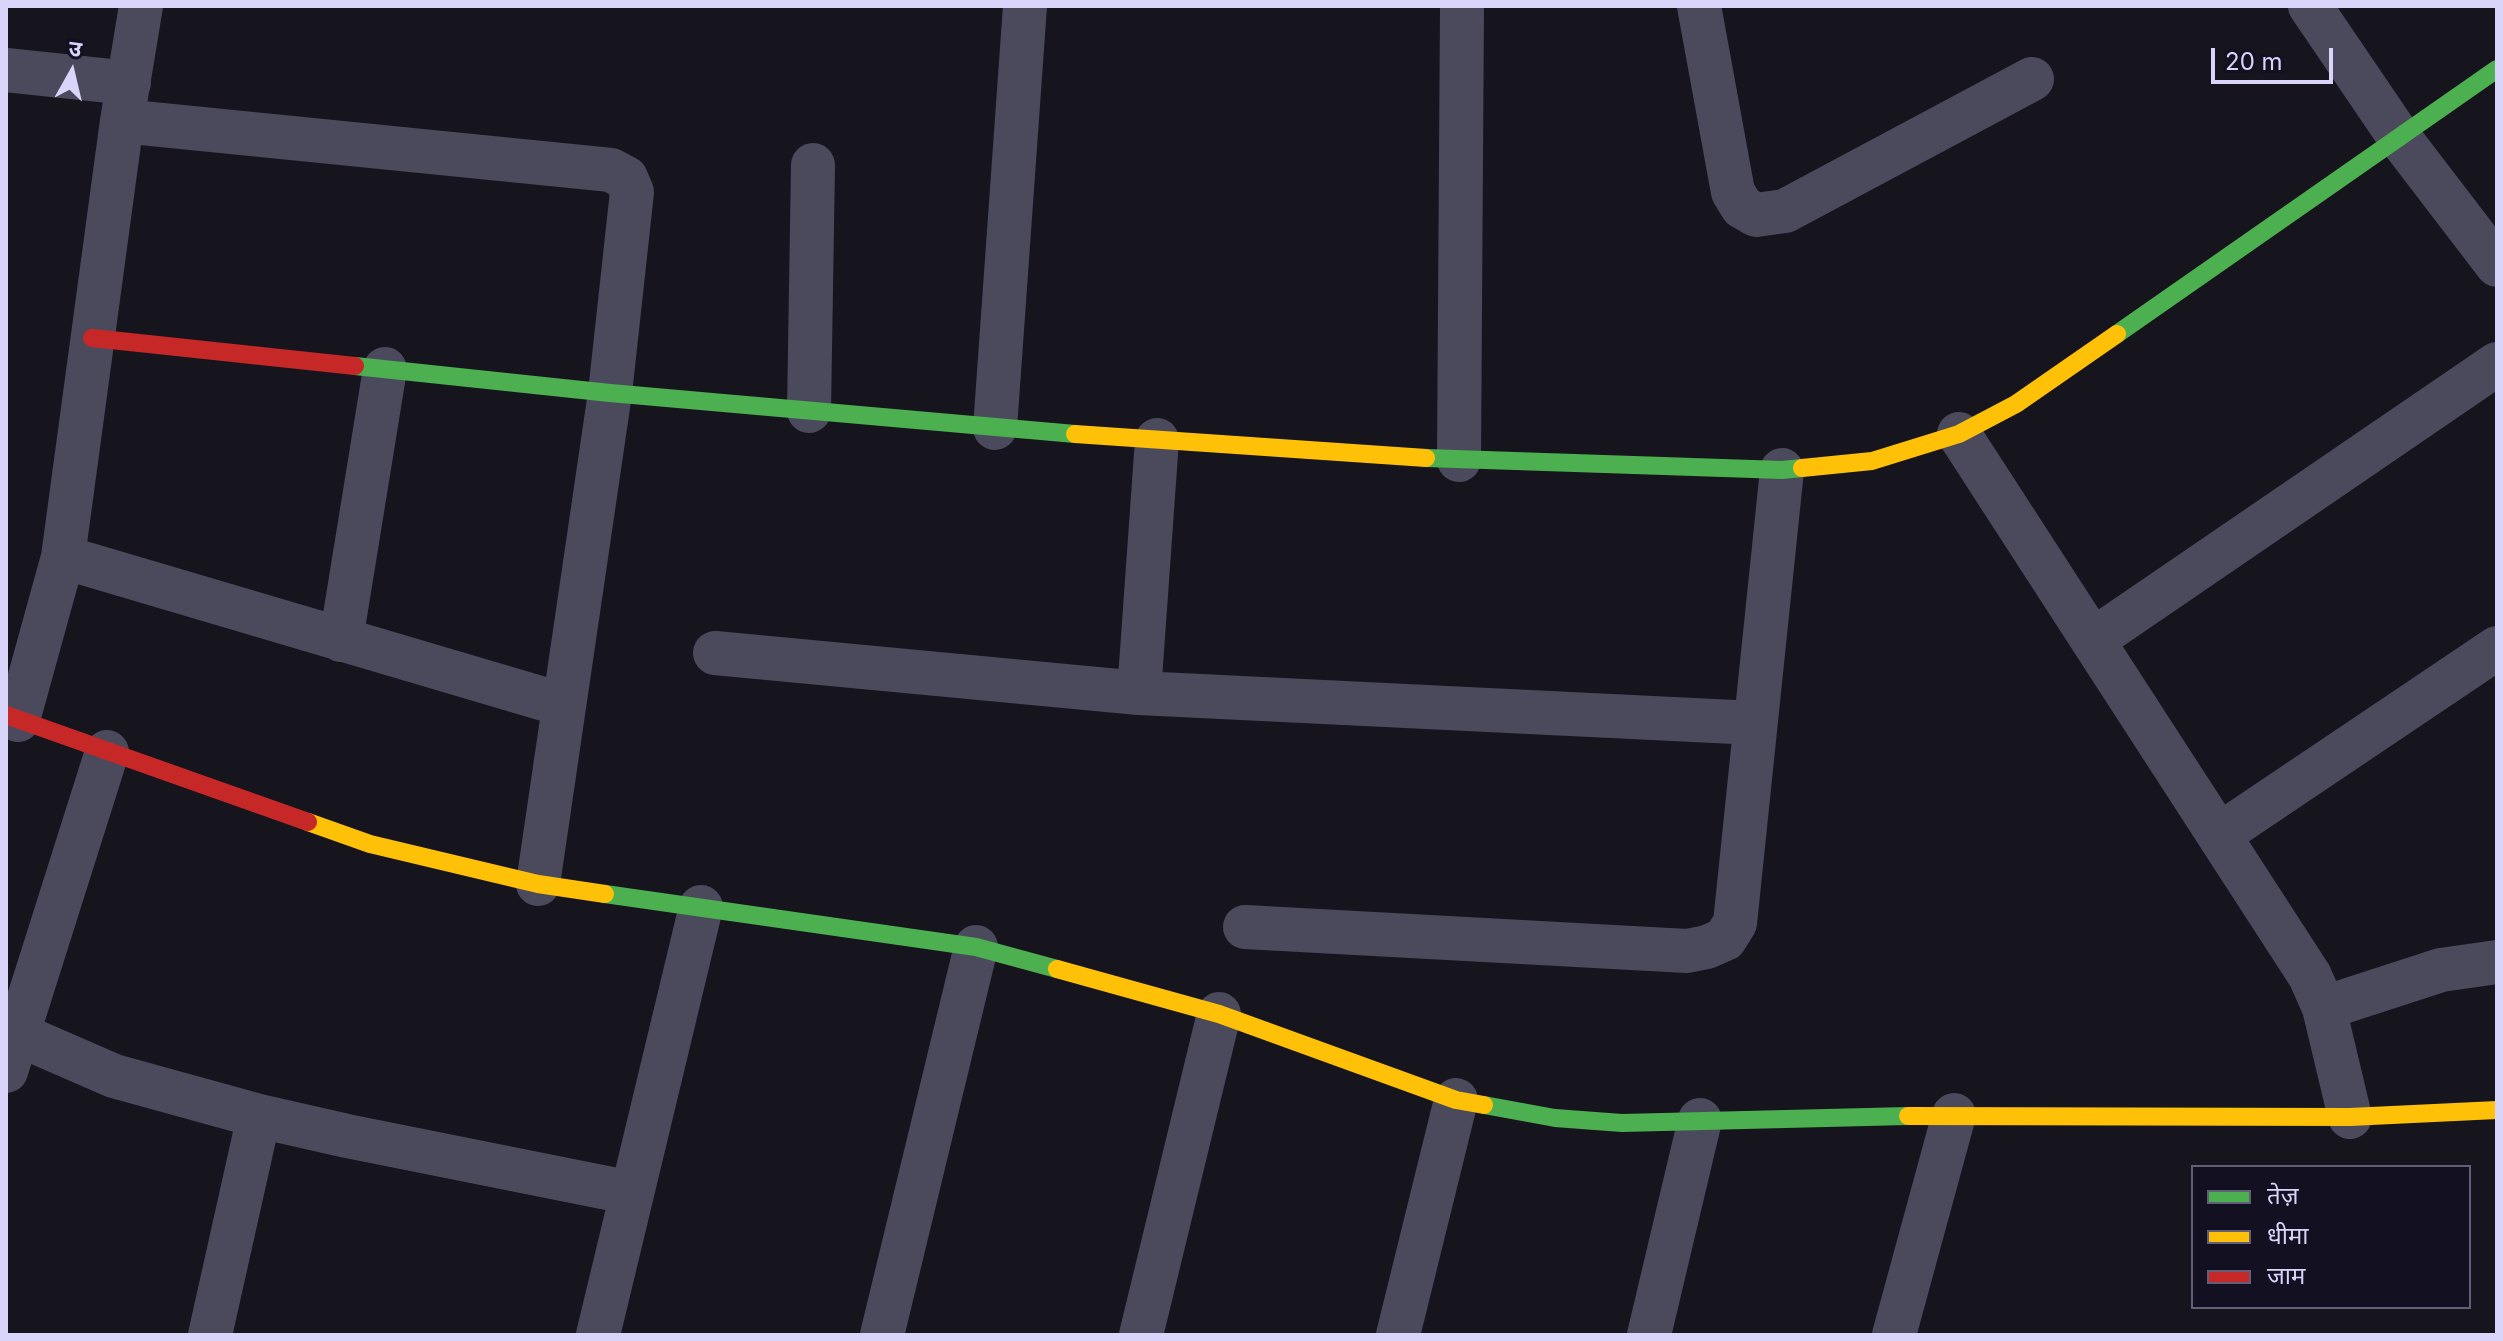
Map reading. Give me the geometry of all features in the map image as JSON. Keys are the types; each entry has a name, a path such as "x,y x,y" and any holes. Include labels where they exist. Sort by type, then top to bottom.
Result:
{"street":[{"path":"141,6 63,557 12,718 370,844 538,884 976,947 1219,1014 1456,1100 1555,1118 1622,1123 1954,1115 2350,1117 2497,1110"},
{"path":"995,428 1025,6"},
{"path":"1459,460 1462,6"},
{"path":"1699,6 1733,192 1742,207 1756,215 1785,211 2032,79"},
{"path":"2310,6 2399,137 2497,265"},
{"path":"92,338 610,393 1157,440 1459,460 1782,470 1872,461 1959,434 2016,404 2497,69"},
{"path":"6,70 126,102 611,170 626,178 632,192 610,393 538,884"},
{"path":"809,411 813,165"},
{"path":"2093,640 2497,364"},
{"path":"341,640 385,369"},
{"path":"1959,434 2310,976 2324,1008 2350,1117"},
{"path":"1139,693 1157,440"},
{"path":"1245,927 1687,951 1725,939 1735,923 1782,470"},
{"path":"63,557 564,705"},
{"path":"2219,835 2497,648"},
{"path":"715,653 1139,693 1755,723"},
{"path":"107,752 10,1044 259,1116 632,1193"},
{"path":"598,1335 701,907"},
{"path":"882,1335 976,947"},
{"path":"2324,1008 2441,970 2497,962"},
{"path":"1141,1335 1219,1014"},
{"path":"1398,1335 1456,1100"},
{"path":"1894,1335 1954,1115"},
{"path":"210,1335 259,1116"},
{"path":"1649,1335 1700,1120"}],"traffic: fast":[{"path":"2117,334 2497,69"},
{"path":"355,366 610,393 1075,434"},
{"path":"1426,458 1782,470 1802,468"},
{"path":"605,894 976,947 1057,969"},
{"path":"1484,1105 1555,1118 1622,1123 1908,1116"}],"traffic: slow":[{"path":"1802,468 1872,461 1959,434 2016,404 2117,334"},
{"path":"1075,434 1426,458"},
{"path":"308,822 370,844 538,884 605,894"},
{"path":"1057,969 1219,1014 1456,1100 1484,1105"},
{"path":"1908,1116 2350,1117 2497,1110"}],"traffic: jam":[{"path":"92,338 355,366"},
{"path":"6,715 308,822"}]}
